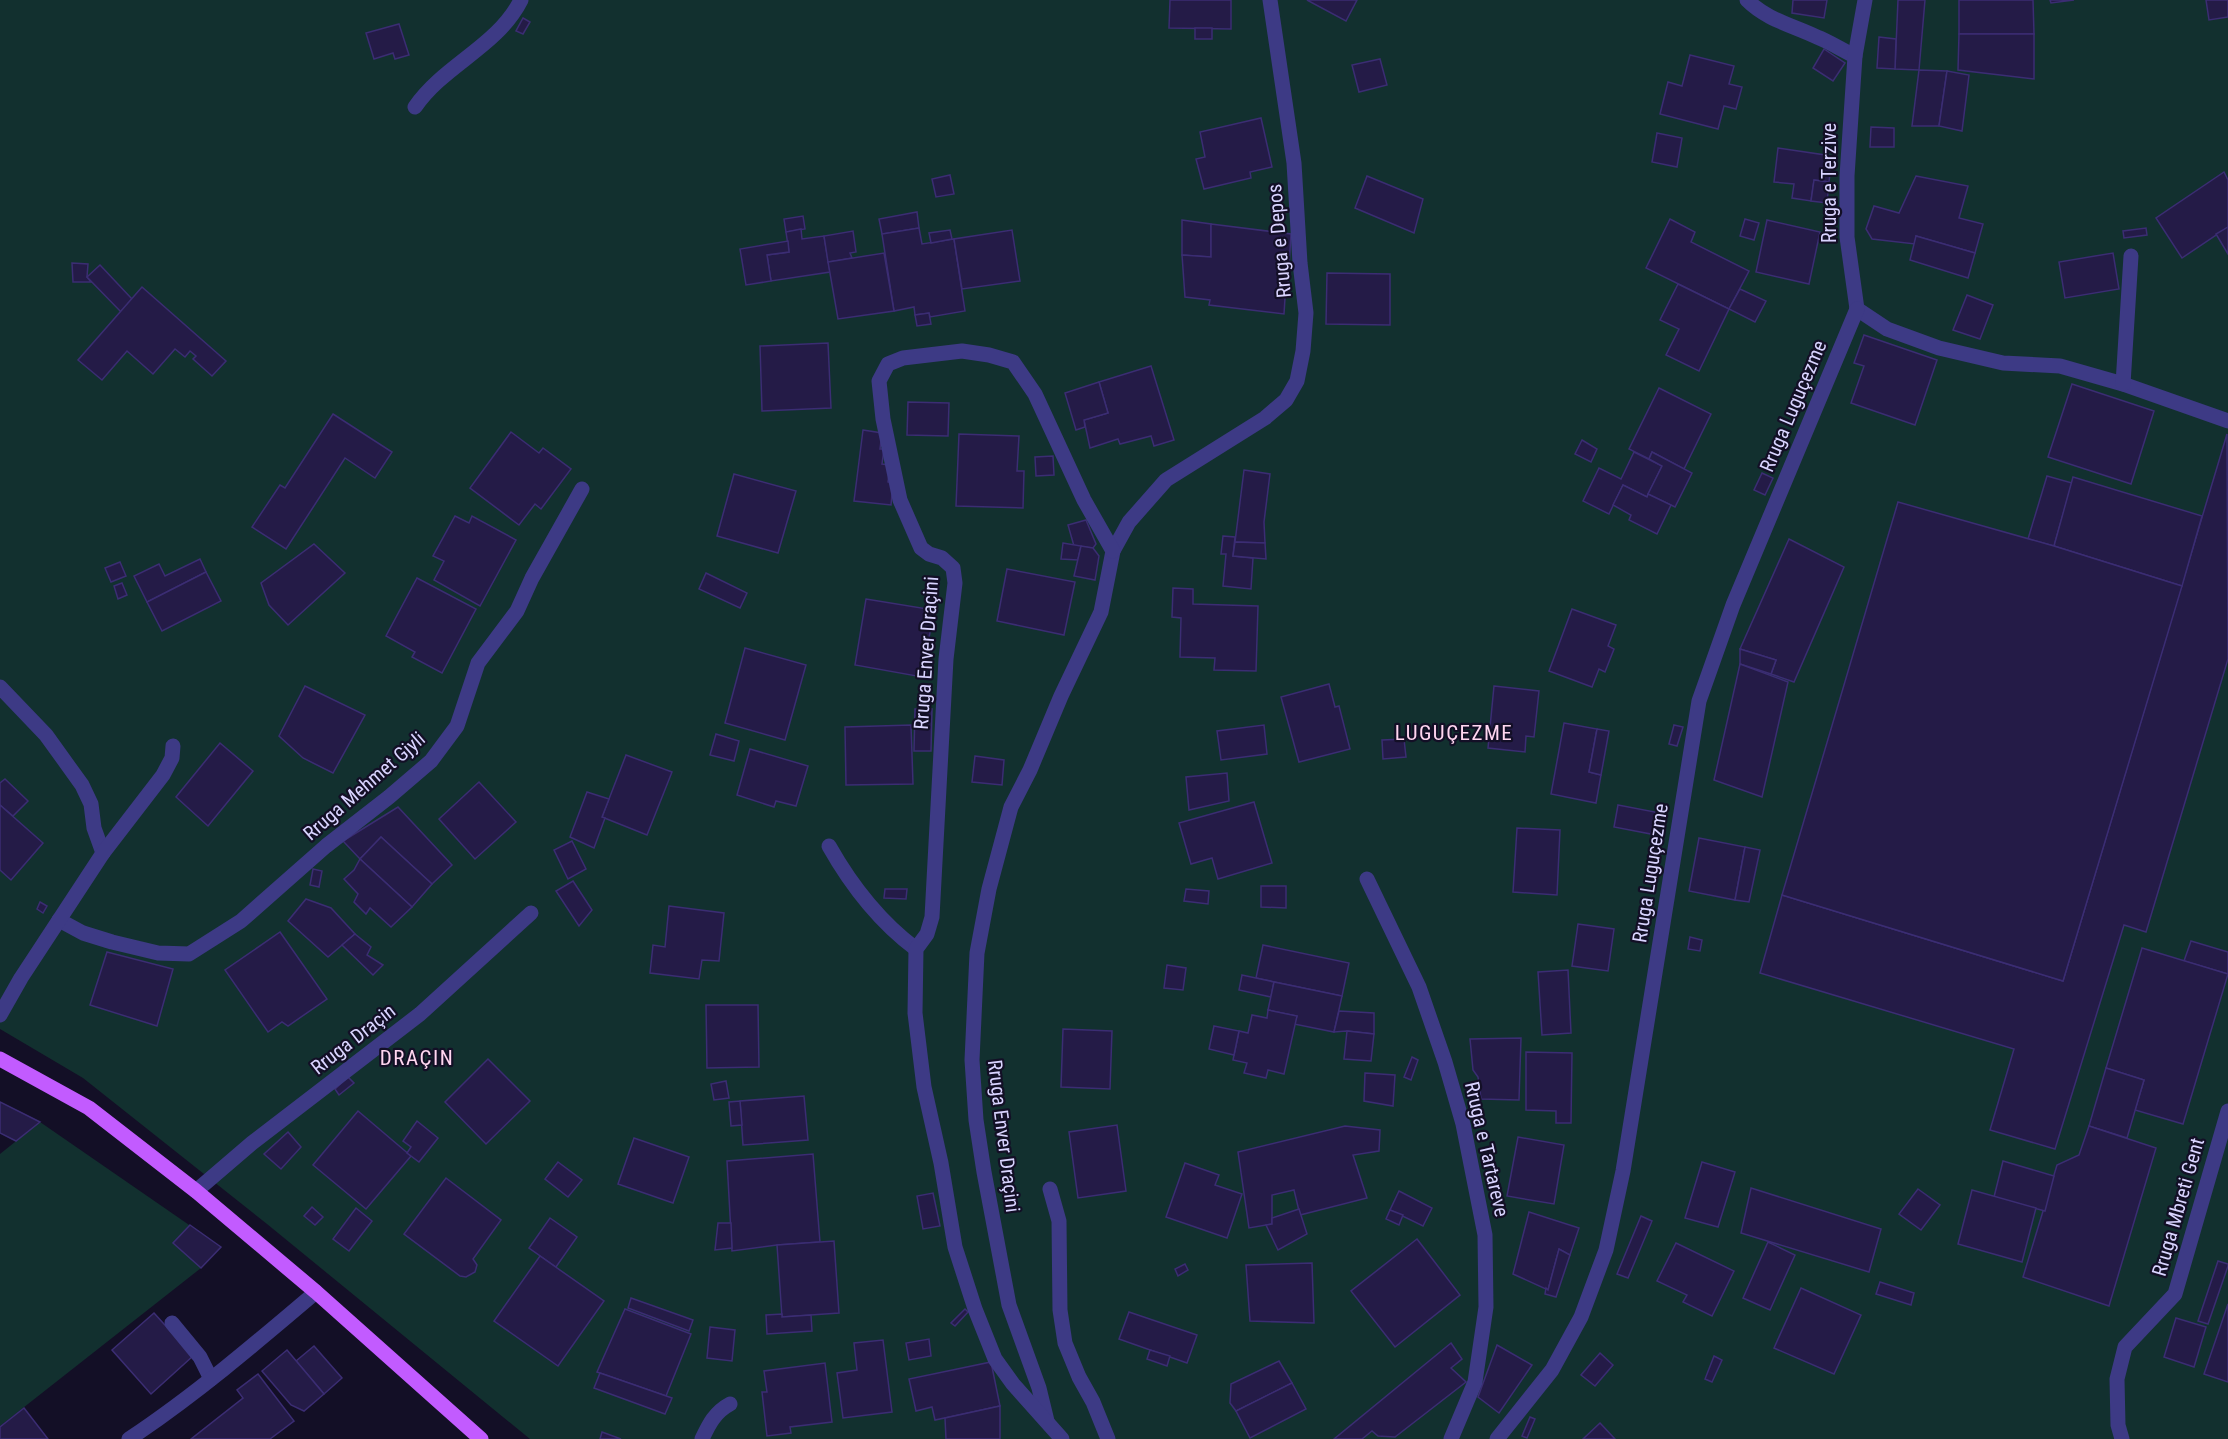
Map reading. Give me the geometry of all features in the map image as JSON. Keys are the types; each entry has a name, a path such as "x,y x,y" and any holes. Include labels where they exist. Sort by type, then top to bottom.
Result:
{"main road":[{"path":"0,1059 89,1108 196,1191 316,1292 481,1439"}],"street":[{"path":"415,107 426,91 448,71 495,36 513,16 521,0"},
{"name":"Rruga e Depos","path":"1222,444 1265,418 1286,400 1297,381 1303,351 1306,313 1300,263 1294,163 1270,0"},
{"path":"1747,0 1774,21 1817,37 1855,56"},
{"name":"Rruga e Terzive","path":"1857,309 1847,237 1847,176 1855,56 1865,0"},
{"path":"2123,384 2131,256"},
{"path":"1857,309 1887,329 1939,348 2003,363 2060,366 2123,384 2228,421"},
{"name":"Rruga Luguçezme","path":"1497,1439 1552,1370 1581,1317 1606,1250 1623,1171 1699,701 1733,605 1857,309"},
{"name":"Rruga Enver Draçini","path":"1062,1439 1013,1384 995,1359 975,1309 955,1247 921,1066 915,1013 916,949 927,934 932,916 946,659 955,583 953,568 942,558 929,554 921,548 900,500 883,419 879,381 888,364 903,358 962,351 1013,362 1035,394 1084,500 1113,550"},
{"name":"Rruga Enver Draçini","path":"1047,1421 1039,1388 1010,1305 976,1120 972,1060 977,953 988,889 1011,807 1101,612 1113,550 1129,522 1166,480 1222,444"},
{"name":"Rruga Mehmet Gjyli","path":"59,920 83,933 158,954 189,954 241,921 326,846 431,761 457,726 478,663 517,611 532,578 582,489"},
{"path":"0,687 46,735 82,785 91,804 94,828 103,853"},
{"path":"0,1015 21,978 103,853 163,775 172,758 173,746"},
{"path":"829,846 860,893 898,935 916,949"},
{"name":"Rruga e Tartareve","path":"1367,879 1419,987 1445,1062 1465,1134 1485,1235 1486,1307 1475,1382 1451,1439"},
{"name":"Rruga Draçin","path":"196,1191 252,1143 420,1014 531,913"},
{"name":"Rruga Mbreti Gent","path":"2122,1439 2118,1425 2117,1379 2126,1347 2175,1294 2228,1111"},
{"path":"1050,1189 1059,1221 1060,1310 1065,1342 1108,1439"},
{"path":"129,1439 211,1379 316,1292"},
{"path":"172,1323 200,1357 211,1379"},
{"path":"702,1439 720,1409 730,1404"}],"green space":[{"path":"0,0 2228,0 2228,1439 530,1439 267,1224 83,1078 0,1029"},
{"path":"40,1122 221,1247 201,1268 0,1426 0,1154"}],"building":[{"path":"1170,0 1231,0 1231,29 1169,28"},
{"path":"1307,0 1357,0 1346,21"},
{"path":"1793,0 1827,0 1824,18 1792,13"},
{"path":"1898,0 1925,0 1919,70 1895,69"},
{"path":"1959,0 2033,0 2034,34 1959,34"},
{"path":"2050,0 2074,0 2051,3"},
{"path":"2206,0 2228,0 2228,17 2209,20"},
{"path":"523,18 530,22 523,34 516,31"},
{"path":"399,24 409,55 395,59 393,53 374,59 366,33"},
{"path":"1195,28 1212,28 1212,39 1195,39"},
{"path":"1959,34 2034,34 2034,79 1958,70"},
{"path":"1879,37 1896,39 1895,69 1877,68"},
{"path":"1824,49 1845,63 1833,81 1813,68"},
{"path":"1690,55 1734,66 1729,84 1742,87 1736,109 1724,106 1718,129 1660,114 1668,82 1682,86"},
{"path":"1380,59 1387,85 1359,92 1352,65"},
{"path":"1919,70 1947,71 1939,126 1912,126"},
{"path":"1947,71 1969,75 1962,131 1939,126"},
{"path":"1261,118 1272,167 1250,172 1251,178 1204,189 1196,159 1205,157 1200,132"},
{"path":"1871,127 1894,128 1894,147 1870,147"},
{"path":"1657,133 1682,138 1677,167 1652,162"},
{"path":"1778,148 1832,156 1829,182 1814,180 1811,201 1792,198 1794,184 1774,182"},
{"path":"2224,172 2228,180 2228,227 2182,258 2156,218"},
{"path":"950,175 954,194 936,197 932,179"},
{"path":"1367,176 1423,199 1414,233 1355,208"},
{"path":"1916,176 1968,186 1959,218 1983,224 1975,253 1916,236 1915,244 1872,239 1866,229 1874,206 1899,213"},
{"path":"1814,180 1829,182 1827,203 1811,201"},
{"path":"917,212 919,228 882,234 879,219"},
{"path":"803,216 805,229 786,232 784,219"},
{"path":"1670,219 1695,232 1691,242 1749,271 1729,309 1646,268"},
{"path":"1745,219 1759,223 1754,240 1740,236"},
{"path":"1182,220 1211,224 1211,257 1182,255"},
{"path":"1767,220 1820,232 1809,284 1756,272"},
{"path":"1211,224 1291,234 1288,283 1282,282 1280,298 1285,298 1284,314 1209,305 1210,300 1185,297 1182,255 1211,257"},
{"path":"2228,227 2228,254 2216,234"},
{"path":"919,228 922,244 954,239 965,311 930,317 929,313 915,315 914,307 894,311 882,234"},
{"path":"2146,228 2147,235 2124,238 2123,231"},
{"path":"801,229 802,239 824,236 830,272 771,281 767,255 789,252 786,232"},
{"path":"950,230 952,239 931,243 929,233"},
{"path":"1012,230 1020,281 962,289 954,239"},
{"path":"853,231 856,252 850,253 852,258 828,262 824,236"},
{"path":"1916,236 1975,253 1968,278 1910,260"},
{"path":"788,241 789,252 767,255 771,281 746,285 740,249"},
{"path":"884,253 894,311 838,319 828,262"},
{"path":"2113,253 2119,289 2065,298 2059,262"},
{"path":"72,263 88,264 87,277 91,282 73,282"},
{"path":"100,265 132,299 121,312 87,277"},
{"path":"1327,273 1390,274 1390,325 1326,324"},
{"path":"1678,284 1729,309 1699,371 1666,355 1679,329 1660,320"},
{"path":"142,287 226,361 212,376 193,359 196,356 190,351 185,357 175,349 153,374 127,351 102,380 78,360"},
{"path":"1740,289 1766,301 1755,322 1729,309"},
{"path":"1967,295 1993,305 1980,339 1953,330"},
{"path":"929,313 931,324 917,326 915,315"},
{"path":"1864,335 1937,360 1915,425 1851,403 1864,366 1854,363"},
{"path":"828,343 831,408 762,411 760,346"},
{"path":"1151,366 1174,440 1154,446 1151,436 1120,444 1118,439 1090,448 1084,420 1108,413 1099,382"},
{"path":"1099,382 1108,413 1084,420 1085,427 1076,430 1065,393"},
{"path":"2072,384 2154,411 2131,484 2048,457"},
{"path":"1659,388 1711,414 1684,469 1652,452 1649,459 1629,449"},
{"path":"908,402 949,403 948,436 907,435"},
{"path":"333,414 392,452 375,478 345,458 286,549 252,527 280,485 285,488"},
{"path":"863,430 882,433 880,449 884,449 882,464 890,465 888,482 893,483 891,505 854,501"},
{"path":"511,432 539,453 543,448 571,469 541,509 535,504 519,525 470,488"},
{"path":"959,434 1019,436 1017,471 1024,471 1023,508 956,506"},
{"path":"2227,434 2228,659 2146,932 2124,925 2055,1149 1990,1130 2014,1049 1760,973 1782,895 2063,981"},
{"path":"1582,440 1597,449 1591,462 1575,454"},
{"path":"1634,452 1662,466 1647,497 1623,485 1609,514 1583,501 1599,468 1621,479"},
{"path":"1652,452 1692,473 1675,507 1648,494 1662,466 1649,459"},
{"path":"1053,456 1054,475 1036,476 1035,457"},
{"path":"1244,470 1270,474 1264,522 1265,543 1235,542"},
{"path":"1762,473 1773,478 1765,495 1754,490"},
{"path":"734,474 796,491 778,553 717,536"},
{"path":"2047,476 2072,483 2054,546 2028,539"},
{"path":"2073,477 2202,516 2182,586 2054,546"},
{"path":"1623,485 1647,497 1648,494 1671,505 1657,534 1629,520 1631,515 1613,505"},
{"path":"1898,502 2054,546 2182,586 2063,981 1782,895"},
{"path":"455,516 469,523 472,516 516,540 480,606 434,580 444,561 433,556"},
{"path":"1086,520 1096,544 1093,548 1074,546 1068,525"},
{"path":"1223,536 1235,537 1233,556 1253,558 1251,589 1223,586 1226,554 1221,554"},
{"path":"1789,539 1844,567 1794,682 1771,674 1776,660 1740,649"},
{"path":"1235,542 1265,543 1266,559 1233,556"},
{"path":"1063,543 1081,546 1078,560 1061,559"},
{"path":"314,544 345,573 288,625 269,605 261,583"},
{"path":"1081,546 1093,548 1099,556 1095,580 1074,576"},
{"path":"200,559 206,572 147,602 134,576 159,564 165,576"},
{"path":"120,562 126,576 111,582 105,568"},
{"path":"1007,569 1075,582 1064,635 997,621"},
{"path":"206,572 221,601 162,631 147,602"},
{"path":"706,573 747,593 740,608 699,589"},
{"path":"417,578 476,609 442,673 412,657 415,652 386,636"},
{"path":"122,583 127,595 118,599 114,586"},
{"path":"1173,588 1193,589 1193,604 1258,606 1256,671 1214,670 1215,658 1180,657 1181,618 1172,617"},
{"path":"866,599 934,610 922,677 855,665"},
{"path":"1572,609 1616,625 1608,646 1614,649 1605,672 1599,669 1592,687 1549,671"},
{"path":"745,648 806,665 785,740 725,723"},
{"path":"1740,649 1776,660 1771,674 1740,664"},
{"path":"1740,664 1788,682 1762,797 1714,780"},
{"path":"1329,684 1335,707 1339,706 1350,749 1299,762 1281,697"},
{"path":"305,686 365,715 333,773 303,758 279,736"},
{"path":"1494,686 1539,691 1534,737 1526,736 1525,752 1488,748"},
{"path":"915,709 932,709 931,751 914,751"},
{"path":"1564,723 1597,729 1589,772 1601,775 1596,803 1551,794"},
{"path":"911,725 913,784 846,785 845,727"},
{"path":"1264,725 1267,754 1221,760 1217,731"},
{"path":"1674,725 1683,727 1677,746 1669,744"},
{"path":"1597,729 1609,731 1601,775 1589,772"},
{"path":"716,734 739,741 734,761 710,755"},
{"path":"1404,739 1406,757 1383,759 1382,740"},
{"path":"220,743 253,771 208,826 176,797"},
{"path":"750,749 808,766 796,806 776,801 774,807 737,795"},
{"path":"626,755 672,772 647,835 602,817"},
{"path":"975,756 1004,760 1002,785 972,782"},
{"path":"1227,773 1229,801 1189,810 1186,777"},
{"path":"5,779 28,801 13,816 0,805 0,783"},
{"path":"479,782 516,822 475,859 439,819"},
{"path":"587,792 609,799 594,848 570,837"},
{"path":"1254,802 1272,863 1218,879 1212,858 1191,864 1179,823"},
{"path":"0,805 43,843 11,880 0,870"},
{"path":"1618,805 1655,812 1651,834 1614,827"},
{"path":"398,807 452,865 432,884 381,837 360,859 343,841"},
{"path":"1517,828 1560,830 1557,895 1513,892"},
{"path":"381,837 432,884 412,907 360,859"},
{"path":"1699,838 1745,847 1735,900 1689,891"},
{"path":"572,841 586,869 568,879 554,850"},
{"path":"1745,847 1760,850 1749,902 1735,900"},
{"path":"360,859 412,907 391,927 370,908 366,914 354,902 358,894 344,879 354,870"},
{"path":"313,869 322,871 319,887 310,885"},
{"path":"573,881 592,910 579,926 556,891"},
{"path":"1261,886 1286,886 1286,908 1261,907"},
{"path":"885,889 907,889 906,899 884,898"},
{"path":"1186,889 1209,891 1208,904 1184,901"},
{"path":"306,899 331,908 355,934 328,957 288,921"},
{"path":"40,902 47,906 43,913 37,909"},
{"path":"669,906 724,913 719,961 702,960 699,979 650,973 653,945 665,947"},
{"path":"1578,924 1614,929 1608,971 1572,966"},
{"path":"280,932 327,999 288,1026 282,1022 268,1032 225,970"},
{"path":"355,934 371,947 367,955 383,965 373,975 342,945"},
{"path":"1690,937 1702,940 1700,951 1688,949"},
{"path":"2191,941 2228,952 2228,974 2184,961"},
{"path":"1263,945 1349,963 1342,996 1256,978"},
{"path":"2142,948 2228,974 2183,1124 2135,1110 2144,1080 2106,1068"},
{"path":"107,952 173,969 157,1026 90,1005"},
{"path":"1167,965 1186,968 1183,990 1164,988"},
{"path":"1568,970 1571,1033 1542,1035 1538,972"},
{"path":"1242,975 1274,982 1271,997 1239,990"},
{"path":"1274,982 1342,996 1334,1032 1294,1024 1297,1016 1268,1010"},
{"path":"706,1005 758,1005 759,1067 707,1068"},
{"path":"1268,1010 1297,1016 1284,1074 1268,1070 1266,1078 1244,1073 1247,1063 1233,1060 1239,1031 1248,1033 1252,1015 1267,1018"},
{"path":"1339,1011 1374,1013 1374,1034 1334,1032"},
{"path":"1214,1026 1239,1031 1234,1055 1209,1049"},
{"path":"1063,1029 1112,1031 1110,1089 1061,1087"},
{"path":"1347,1031 1374,1034 1371,1061 1344,1059"},
{"path":"1521,1038 1519,1100 1481,1099 1478,1077 1473,1070 1470,1039"},
{"path":"1526,1052 1572,1053 1571,1123 1556,1123 1556,1111 1526,1110"},
{"path":"1412,1057 1418,1060 1411,1080 1404,1077"},
{"path":"488,1059 530,1101 486,1144 445,1102"},
{"path":"2106,1068 2144,1080 2127,1138 2089,1126"},
{"path":"1365,1073 1395,1075 1393,1106 1364,1101"},
{"path":"348,1077 354,1083 339,1095 335,1089"},
{"path":"726,1081 729,1098 714,1100 711,1084"},
{"path":"804,1096 808,1140 743,1145 740,1101"},
{"path":"740,1101 742,1125 731,1126 729,1102"},
{"path":"0,1102 40,1122 16,1141 0,1133"},
{"path":"358,1111 411,1156 366,1209 313,1165"},
{"path":"417,1121 438,1138 419,1162 407,1153 411,1147 403,1141"},
{"path":"1117,1125 1126,1191 1078,1198 1069,1132"},
{"path":"1345,1126 1380,1130 1379,1151 1353,1155 1367,1198 1300,1215 1294,1190 1272,1195 1272,1224 1249,1228 1238,1152"},
{"path":"2089,1126 2156,1148 2109,1306 2023,1277 2057,1165 2079,1155"},
{"path":"288,1132 301,1147 281,1169 264,1154"},
{"path":"1518,1137 1564,1145 1554,1204 1507,1196"},
{"path":"634,1138 689,1157 673,1203 618,1184"},
{"path":"813,1154 820,1242 732,1251 727,1161"},
{"path":"2003,1161 2054,1176 2045,1211 1994,1197"},
{"path":"558,1162 582,1180 568,1197 545,1179"},
{"path":"1702,1162 1735,1172 1718,1227 1685,1218"},
{"path":"1185,1163 1219,1175 1215,1185 1242,1194 1227,1238 1166,1217"},
{"path":"446,1178 501,1220 473,1259 477,1265 475,1272 466,1277 460,1276 404,1234"},
{"path":"1751,1188 1881,1229 1869,1272 1741,1233"},
{"path":"1918,1189 1940,1205 1921,1230 1899,1214"},
{"path":"1972,1190 2036,1208 2022,1262 1958,1244"},
{"path":"1399,1191 1432,1208 1423,1226 1390,1210"},
{"path":"933,1193 940,1226 923,1229 917,1196"},
{"path":"312,1207 323,1217 315,1225 304,1216"},
{"path":"356,1208 372,1221 349,1251 333,1239"},
{"path":"1299,1209 1307,1234 1278,1250 1266,1225 1272,1224 1272,1218"},
{"path":"1390,1210 1403,1215 1399,1225 1386,1219"},
{"path":"1529,1212 1579,1228 1570,1255 1559,1249 1548,1290 1513,1274"},
{"path":"1641,1216 1652,1221 1628,1278 1617,1274"},
{"path":"550,1218 577,1237 556,1267 529,1248"},
{"path":"718,1223 731,1223 732,1248 715,1250"},
{"path":"190,1225 221,1247 201,1268 173,1243"},
{"path":"1417,1239 1460,1295 1395,1347 1351,1291"},
{"path":"834,1241 839,1313 782,1317 777,1245"},
{"path":"1768,1242 1795,1255 1770,1310 1743,1298"},
{"path":"1676,1243 1734,1271 1712,1316 1683,1302 1687,1295 1657,1281"},
{"path":"1559,1249 1570,1255 1556,1297 1545,1294"},
{"path":"540,1256 604,1301 558,1366 494,1321"},
{"path":"2218,1261 2228,1266 2208,1324 2198,1321"},
{"path":"1312,1263 1314,1323 1250,1321 1246,1265"},
{"path":"1185,1264 1188,1270 1178,1276 1175,1269"},
{"path":"1880,1282 1914,1293 1911,1305 1876,1294"},
{"path":"1801,1288 1861,1315 1834,1374 1774,1348"},
{"path":"631,1298 693,1320 689,1331 628,1308"},
{"path":"2228,1304 2228,1382 2204,1374"},
{"path":"625,1309 691,1334 666,1396 597,1372"},
{"path":"965,1309 968,1312 955,1326 951,1323"},
{"path":"1129,1312 1197,1335 1187,1363 1119,1339"},
{"path":"154,1313 193,1356 151,1394 112,1350"},
{"path":"782,1314 782,1317 811,1315 812,1331 767,1334 766,1315"},
{"path":"2176,1318 2206,1327 2194,1367 2164,1357"},
{"path":"710,1327 735,1330 732,1361 707,1358"},
{"path":"929,1339 931,1356 909,1360 906,1343"},
{"path":"883,1340 892,1412 843,1418 837,1373 857,1370 854,1343"},
{"path":"1451,1343 1462,1359 1451,1368 1466,1382 1395,1437 1378,1436 1372,1431 1362,1439 1334,1439"},
{"path":"1497,1345 1532,1365 1499,1413 1478,1397"},
{"path":"314,1346 342,1378 324,1394 296,1361"},
{"path":"287,1350 324,1394 304,1411 291,1405 262,1371"},
{"path":"1150,1350 1170,1356 1167,1366 1147,1359"},
{"path":"1600,1353 1613,1365 1595,1386 1581,1375"},
{"path":"1714,1356 1722,1360 1712,1382 1705,1379"},
{"path":"1279,1361 1292,1383 1236,1411 1230,1403 1231,1384"},
{"path":"991,1362 1000,1406 935,1420 932,1407 916,1411 909,1379"},
{"path":"825,1363 832,1422 790,1427 791,1433 767,1436 762,1392 767,1392 764,1371"},
{"path":"600,1373 672,1398 665,1414 594,1388"},
{"path":"258,1374 294,1421 270,1439 191,1439 243,1398 237,1390"},
{"path":"1292,1383 1306,1409 1250,1438 1236,1411"},
{"path":"1000,1406 1000,1439 946,1439 945,1418"},
{"path":"24,1408 48,1439 0,1439 0,1427"},
{"path":"1530,1417 1535,1419 1527,1438 1522,1436"},
{"path":"1600,1423 1615,1439 1583,1439"},
{"path":"602,1432 621,1439 600,1439"}],"district":[{"name":"LUGUÇEZME","path":"1454,733"},
{"name":"DRAÇIN","path":"417,1058"}]}
